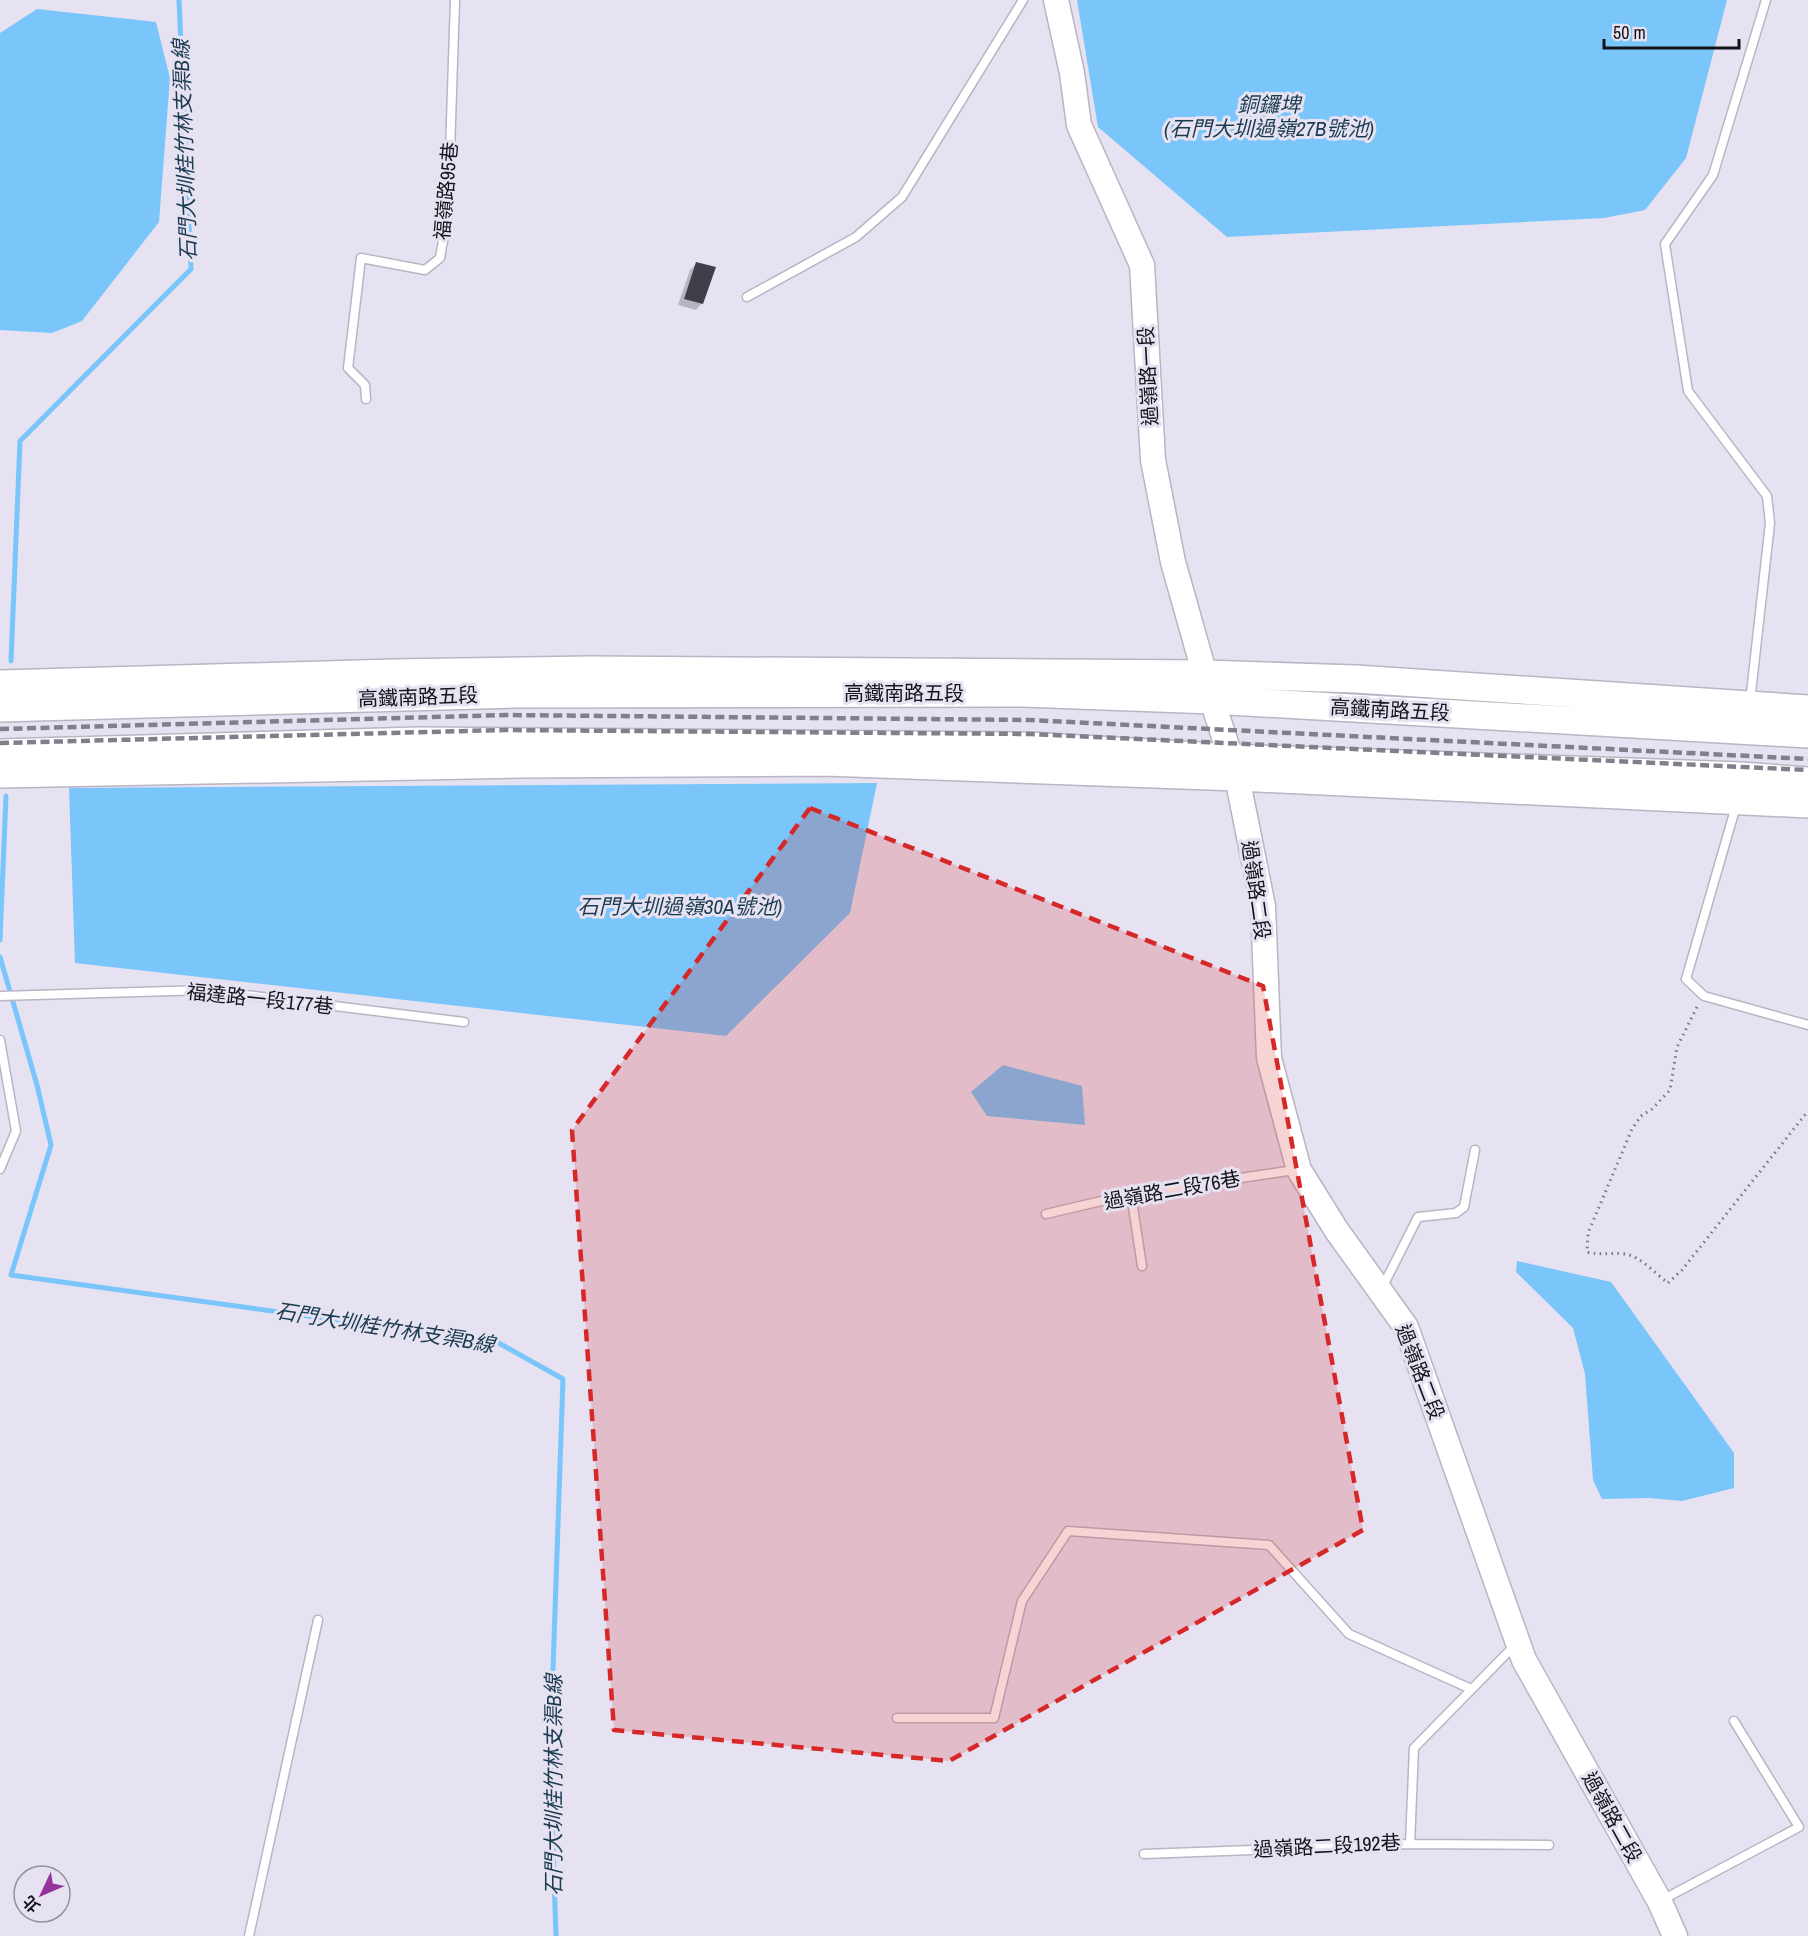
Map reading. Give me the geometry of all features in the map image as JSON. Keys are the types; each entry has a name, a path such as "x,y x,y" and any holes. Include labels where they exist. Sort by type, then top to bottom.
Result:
{"main road":[{"name":"高鐵南路五段","path":"0,684 590,670 1206,674 1356,679 1808,709"},
{"path":"394,673 515,694"},
{"name":"高鐵南路五段","path":"0,708 515,694 1023,693 1212,700 1808,734"},
{"path":"0,753 430,741 1029,746 1235,767 1808,804"},
{"path":"187,770 289,745"},
{"path":"0,774 521,764 825,762 1559,770 1808,781"},
{"path":"1559,770 1661,796"}],"street":[{"name":"過嶺路一段","path":"1056,0 1072,74 1079,125 1142,265 1153,460 1173,562 1212,700 1235,767"},
{"name":"過嶺路二段","path":"1235,767 1263,906 1269,1058 1299,1170 1337,1231 1381,1289 1406,1327 1524,1660 1660,1902 1675,1936"}],"lane":[{"name":"福嶺路95巷","path":"366,399 365,385 348,368 361,258 425,270 440,258 448,212 454,0"},
{"path":"747,297 856,237 902,197 1023,0"},
{"path":"1750,704 1770,523 1767,496 1688,391 1665,244 1713,176 1766,0"},
{"path":"1738,800 1686,979 1704,996 1808,1025"},
{"name":"福達路一段177巷","path":"1,996 206,990 464,1022"},
{"path":"0,1040 16,1131 0,1170"},
{"path":"1381,1289 1418,1216 1456,1213 1464,1207 1475,1150"},
{"name":"過嶺路二段76巷","path":"1046,1214 1131,1194 1299,1170"},
{"path":"1131,1194 1142,1266"},
{"path":"897,1718 994,1719 1022,1601 1068,1531 1269,1545 1349,1634 1471,1689"},
{"path":"249,1936 318,1620"},
{"name":"過嶺路二段192巷","path":"1144,1854 1410,1844 1414,1748 1518,1642"},
{"path":"1660,1902 1799,1827 1734,1721"},
{"path":"1410,1844 1549,1845"}],"path":[{"path":"1704,996 1677,1047 1670,1090 1652,1109 1641,1116 1632,1130 1588,1233 1587,1252 1599,1256 1613,1253 1629,1254 1668,1283 1682,1270 1808,1110"}],"highlighted area":[{"path":"810,808 1263,986 1363,1530 949,1761 614,1730 572,1130"}],"water":[{"name":"銅鑼埤 (石門大圳過嶺27B號池)","path":"1077,0 1727,0 1686,158 1645,210 1604,218 1227,237 1098,127"},
{"path":"37,9 156,22 170,78 159,222 82,321 52,333 0,330 0,33"},
{"name":"石門大圳過嶺30A號池)","path":"877,783 850,913 726,1036 75,963 69,788"},
{"path":"1003,1065 1082,1086 1085,1125 987,1116 971,1092"},
{"path":"1517,1261 1611,1282 1734,1453 1734,1488 1682,1501 1649,1498 1602,1499 1593,1480 1585,1374 1573,1328 1516,1272"}],"building":[{"path":"696,262 716,267 703,304 684,299"}],"waterway":[{"name":"石門大圳桂竹林支渠B線","path":"11,661 20,441 191,269 179,0"},
{"name":"石門大圳桂竹林支渠B線","path":"0,940 6,796"},
{"name":"石門大圳桂竹林支渠B線","path":"0,957 37,1085 51,1145 11,1275 497,1342 563,1379 550,1756 556,1936"}],"railway":[{"path":"0,729 506,715 1030,720 1808,759"},
{"path":"0,743 505,730 1031,734 1808,770"}]}
